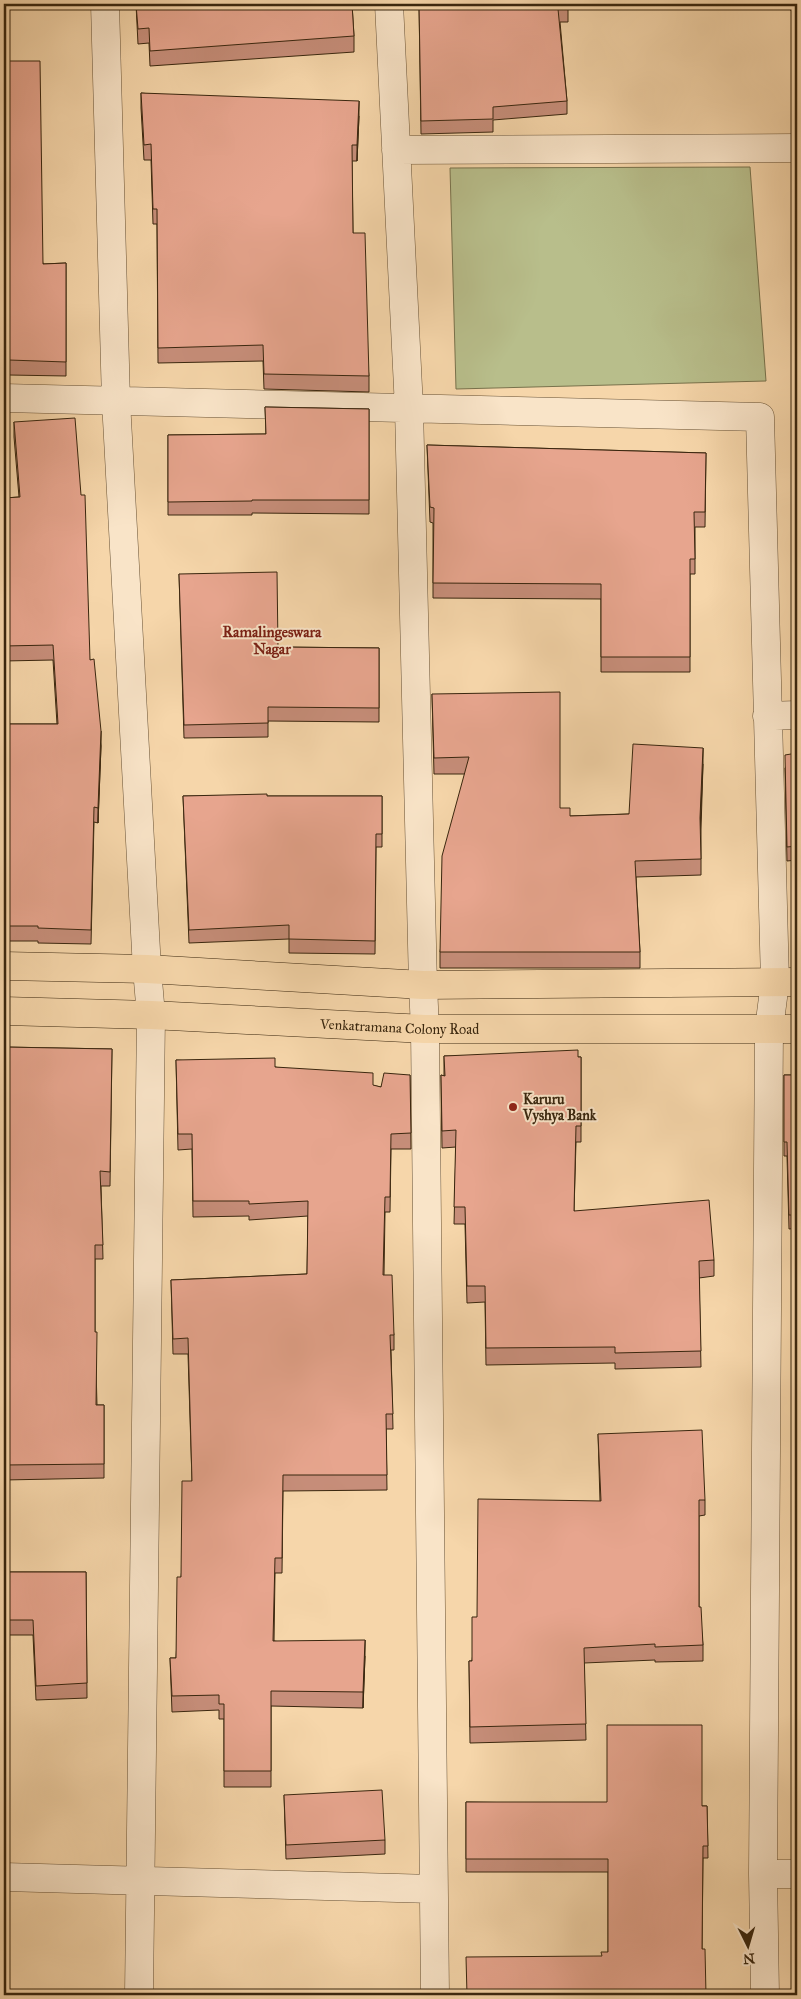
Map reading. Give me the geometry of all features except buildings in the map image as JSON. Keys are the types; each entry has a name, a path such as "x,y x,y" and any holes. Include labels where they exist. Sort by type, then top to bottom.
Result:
{"main road":[{"path":"4,966 147,969 423,985 786,982"},
{"name":"Venkatramana Colony Road","path":"4,1011 151,1015 425,1029 797,1029"}],"street":[{"path":"105,4 116,401 151,1015 139,1995"},
{"path":"389,4 409,408 425,1029 435,1995"},
{"path":"396,150 797,148"},
{"path":"4,398 760,417 767,716 786,982 769,1029 763,1874 765,1995"},
{"path":"767,716 797,716"},
{"path":"763,1874 797,1874"},
{"path":"4,1876 433,1889"}],"green space":[{"path":"750,167 766,381 456,389 450,168"}],"place":[{"name":"Karuru Vyshya Bank","path":"513,1107"}],"district":[{"name":"Ramalingeswara Nagar","path":"272,640"}]}
